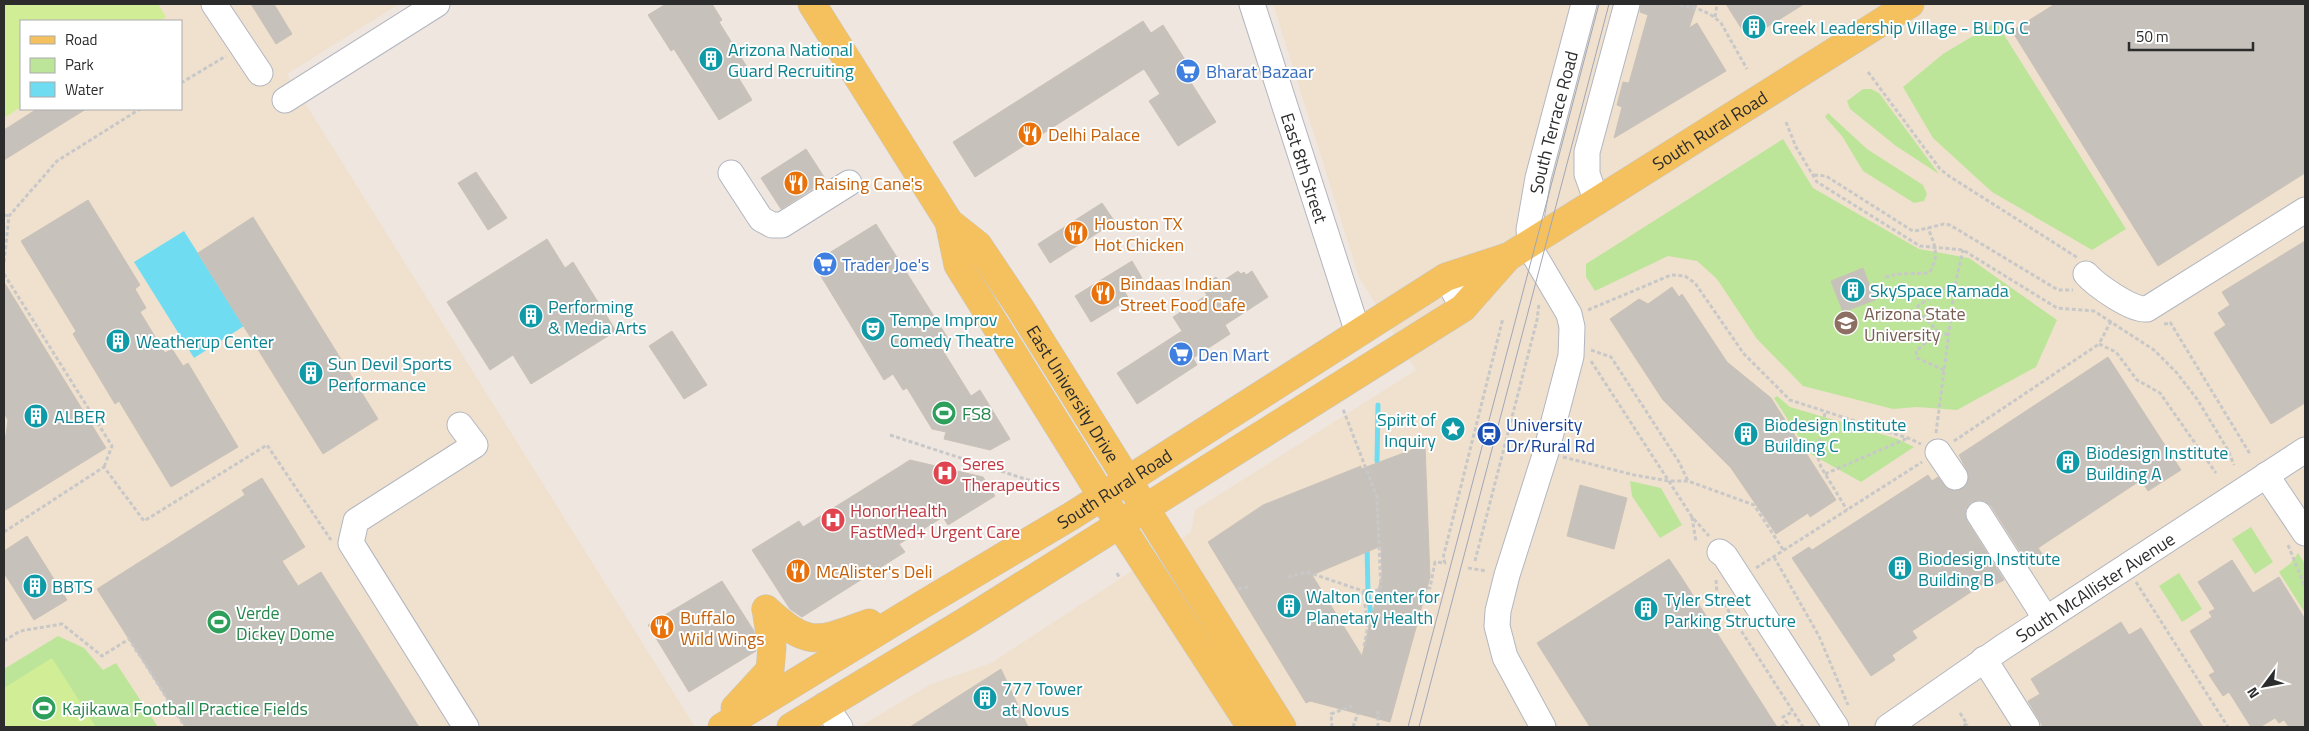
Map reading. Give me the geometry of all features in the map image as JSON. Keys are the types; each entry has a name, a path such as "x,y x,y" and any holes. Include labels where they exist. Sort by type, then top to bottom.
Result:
{"main road":[{"name":"East University Drive","path":"812,4 949,222 978,245 1129,480 1282,727"},
{"name":"South Rural Road","path":"722,727 1129,480 1446,277 1519,250 1910,4"},
{"name":"East University Drive","path":"949,222 958,265 1120,525 1251,727"},
{"name":"South Rural Road","path":"791,727 833,716 966,622 1463,308 1519,250"},
{"path":"766,609 786,627 800,636 818,640 925,603"},
{"path":"757,727 800,700 808,687 808,675 766,609"},
{"path":"717,727 770,670 772,647 766,609"}],"street":[{"path":"214,4 260,73"},
{"path":"285,100 437,4"},
{"name":"East 8th Street","path":"1252,4 1358,333"},
{"name":"South Terrace Road","path":"1519,250 1530,219 1535,188 1584,4"},
{"path":"1597,202 1587,174 1587,152 1627,4"},
{"path":"731,173 761,219 772,225 782,225 849,183"},
{"path":"2082,276 2137,308 2147,309 2305,210"},
{"path":"1519,250 1533,253 1569,314 1581,353 1546,452 1507,575 1498,611 1497,626 1505,657 1543,727"},
{"path":"1446,277 1463,308"},
{"path":"460,425 475,445 356,521 351,543 466,727"},
{"name":"South McAllister Avenue","path":"1888,727 1984,660 2305,450"},
{"path":"1938,452 1955,477"},
{"path":"2266,475 2296,538"},
{"path":"1979,514 2046,619"},
{"path":"1718,564 1725,556 1843,719"},
{"path":"1984,660 2027,727"}],"path":[{"path":"1673,4 1709,12 1721,22 1747,69"},
{"path":"1715,17 1717,4"},
{"path":"182,82 242,46"},
{"path":"1814,175 1826,176 1911,230 1944,224 1950,225 2058,290 2074,290 2082,276 1940,168 1868,72"},
{"path":"4,262 9,216 57,160 138,110"},
{"path":"1786,122 1796,147 1817,182 1920,246 1963,250 2057,308 2094,311 2154,350 2178,372 2197,399 2228,450 2234,465"},
{"path":"4,215 9,216"},
{"path":"1885,278 1899,274 1929,273 1935,262 1935,248 1928,228"},
{"path":"1587,311 1670,275 1685,276 1695,283 1744,354 1782,394 1797,403 1908,438 1938,452 1936,428 1955,285 1963,250"},
{"path":"4,274 112,446 104,468 4,532"},
{"path":"1949,335 1938,332 1918,310 1918,306 1942,289 1955,285"},
{"path":"1475,561 1537,320 1539,300"},
{"path":"2115,314 2099,344 2116,352 2137,380 2160,393 2216,473"},
{"path":"1427,588 1430,588 1435,562 1445,563 1443,558 1503,318"},
{"path":"2171,323 2250,454"},
{"path":"1938,332 1916,351 1917,358 1944,370"},
{"path":"1581,353 1590,360 1692,517 1718,564 1717,593 1803,727"},
{"path":"1581,353 1611,357 1679,462 1688,481"},
{"path":"1288,577 1307,572 1364,591 1381,590 1377,497 1342,407"},
{"path":"1825,412 1817,454 1825,474 1848,510"},
{"path":"890,436 1059,490"},
{"path":"1825,474 1908,438"},
{"path":"1507,442 1529,448"},
{"path":"104,468 144,521 267,445 334,544"},
{"path":"1563,457 1634,476 1669,481 1688,481 1754,505 1784,551"},
{"path":"1692,517 1696,542"},
{"path":"2296,538 2305,587"},
{"path":"1774,557 1820,636 1843,719"},
{"path":"2126,566 2228,727"},
{"path":"1468,568 1496,572"},
{"path":"1117,573 1119,577"},
{"path":"1238,589 1248,586"},
{"path":"1364,591 1368,626 1364,646"},
{"path":"4,641 20,630 62,624 102,656 130,639"},
{"path":"130,639 139,655"},
{"path":"130,639 185,727"},
{"path":"1332,727 1331,714 1352,706"},
{"path":"1378,710 1378,727"},
{"path":"1781,727 1787,723 1783,717 1792,712"},
{"path":"1353,727 1358,713"},
{"path":"1960,713 1967,724 1960,727"}],"shaded area":[{"path":"4,4 399,4 287,74 695,727 4,727"},
{"name":"Arizona State University","path":"1273,4 2305,4 2305,727 1028,727 1001,670 910,727 859,727 929,685 991,663 1191,532 1195,510 1416,370 1359,277"}],"green space":[{"path":"4,4 158,4 166,17 161,20 20,20 20,108 4,118"},
{"path":"1996,22 2126,229 2092,250 1992,192 1933,138 1903,87 1943,54"},
{"path":"1863,89 1871,89 1879,93 1939,174 1896,146 1850,109 1847,101"},
{"path":"1828,113 1867,149 1923,185 1927,194 1924,201 1914,203 1863,171 1842,136 1825,117"},
{"path":"1783,139 1813,188 1919,249 1969,258 2057,320 2036,367 1957,410 1917,407 1893,409 1803,386 1757,339 1717,279 1697,261 1668,256 1595,291 1586,277 1586,264"},
{"path":"1777,396 1790,407 1898,439 1914,447 1861,482 1809,453 1774,398"},
{"path":"1630,481 1661,488 1682,525 1660,538 1632,496"},
{"path":"2251,527 2273,562 2255,574 2232,539"},
{"path":"2298,553 2305,564 2305,613 2279,572 2291,563"},
{"path":"2179,573 2202,609 2182,622 2159,586"},
{"path":"58,636 84,648 103,670 116,663 158,727 4,727 4,669"},
{"name":"Kajikawa Football Practice Fields","path":"52,658 96,727 4,727 4,688"}],"water":[{"path":"184,231 244,326 194,358 134,262"}],"building":[{"path":"251,4 274,4 292,34 276,44"},
{"name":"Arizona National Guard Recruiting","path":"666,4 712,4 722,20 719,22 747,67 748,70 738,77 752,100 719,120 674,49 671,51 648,15"},
{"path":"1641,4 1697,4 1689,28 1697,23 1726,71 1614,138 1622,107 1617,105 1623,82 1629,83 1648,15 1640,12"},
{"name":"Greek Leadership Village - BLDG C","path":"1726,4 1804,4 1748,39"},
{"path":"2055,4 2305,4 2305,173 2158,266 2012,31"},
{"path":"1143,21 1151,33 1163,25 1196,77 1190,81 1216,122 1178,146 1149,101 1160,94 1144,69 975,177 953,142"},
{"path":"35,110 84,110 4,160 4,130"},
{"name":"Raising Cane's","path":"806,149 826,180 781,209 761,178"},
{"path":"476,172 507,218 488,230 458,183"},
{"name":"Weatherup Center","path":"88,200 140,285 135,289 146,308 140,312 165,353 172,349 183,366 188,363 238,447 171,487 119,401 115,404 73,334 76,331 21,241"},
{"name":"Houston TX Hot Chicken","path":"1102,203 1115,222 1050,263 1038,244"},
{"name":"Sun Devil Sports Performance","path":"253,217 378,419 323,454 198,253"},
{"path":"876,224 949,340 940,346 971,396 980,390 1010,439 990,450 944,439 946,432 932,429 907,388 903,390 893,374 884,380 813,263"},
{"name":"Performing & Media Arts","path":"547,239 565,268 573,262 616,331 531,384 513,355 490,370 447,302"},
{"path":"2305,241 2305,403 2271,424 2214,333 2226,325 2218,313 2230,305 2222,292"},
{"name":"Bindaas Indian Street Food Cafe","path":"1132,261 1142,278 1123,289 1129,299 1091,322 1075,296"},
{"name":"SkySpace Ramada","path":"1863,268 1875,300 1843,312 1831,281"},
{"path":"1238,271 1241,274 1244,272 1246,275 1252,271 1268,297 1225,325 1230,334 1193,358 1197,365 1137,404 1117,373 1182,331 1173,317 1207,295 1201,287 1216,277 1220,283"},
{"path":"4,282 106,448 4,511 4,437 8,420 4,413"},
{"name":"Biodesign Institute Building C","path":"1672,287 1679,297 1682,294 1727,362 1771,398 1836,500 1810,517 1808,513 1776,534 1731,468 1663,400 1610,319 1639,299 1648,304"},
{"path":"672,331 707,385 684,399 649,346"},
{"path":"2108,357 2181,470 2148,491 2141,480 2038,548 2043,555 2028,564 1991,506 1985,501 1971,502 1966,508 1965,515 1967,521 2004,580 1996,584 1992,578 1912,631 1917,638 1892,655 1895,660 1871,676 1792,558 1809,547 1812,550 1928,475 1932,481 1938,477 1949,490 1963,489 1968,483 1969,475 1959,455"},
{"name":"Walton Center for Planetary Health","path":"1425,445 1430,577 1390,722 1310,701 1306,703 1208,542 1263,505 1361,466 1361,469","holes":["1381,546 1382,574 1362,656 1312,575"]},
{"path":"910,460 983,477 995,496 948,525 943,517 899,544 905,552 802,617 790,609 752,550 799,521 803,527"},
{"name":"Verde Dickey Dome","path":"262,478 305,547 282,561 298,586 321,572 419,727 185,727 97,589 245,495 242,490"},
{"path":"1580,485 1627,498 1614,549 1567,536"},
{"name":"BBTS","path":"27,536 67,600 34,620 4,573 4,551"},
{"name":"Tyler Street Parking Structure","path":"1669,559 1777,727 1590,727 1537,643"},
{"path":"2232,560 2253,593 2279,577 2305,619 2305,727 2289,727 2284,720 2279,723 2275,718 2260,727 2251,727 2229,692 2223,696 2209,675 2215,672 2190,631 2212,617 2209,612 2215,609 2198,582"},
{"path":"722,581 754,631 756,651 689,692 648,625"},
{"path":"2121,622 2129,635 2141,628 2203,727 2043,727 2028,701 2040,694 2031,679"},
{"name":"777 Tower at Novus","path":"1001,669 1028,727 910,727"}],"waterway":[{"path":"1377,461 1378,405"},
{"path":"1367,545 1368,593 1372,623"}],"tunnel":[{"path":"1955,477 1979,514"}],"tram line":[{"path":"1408,727 1599,4"},
{"path":"1419,727 1609,4"}],"place":[{"name":"Greek Leadership Village - BLDG C","path":"1754,27"},
{"name":"Arizona National Guard Recruiting","path":"711,59"},
{"name":"Bharat Bazaar","path":"1188,71"},
{"name":"Delhi Palace","path":"1030,134"},
{"name":"Raising Cane's","path":"796,183"},
{"name":"Houston TX Hot Chicken","path":"1076,233"},
{"name":"Trader Joe's","path":"825,264"},
{"name":"SkySpace Ramada","path":"1853,290"},
{"name":"Bindaas Indian Street Food Cafe","path":"1103,293"},
{"name":"Performing & Media Arts","path":"531,316"},
{"name":"Arizona State University","path":"1846,323"},
{"name":"Tempe Improv Comedy Theatre","path":"873,329"},
{"name":"Weatherup Center","path":"118,341"},
{"name":"Den Mart","path":"1181,354"},
{"name":"Sun Devil Sports Performance","path":"311,373"},
{"name":"FS8","path":"944,413"},
{"name":"ALBER","path":"36,416"},
{"name":"Spirit of Inquiry","path":"1453,429"},
{"name":"University Dr/Rural Rd","path":"1489,434"},
{"name":"Biodesign Institute Building C","path":"1746,434"},
{"name":"Biodesign Institute Building A","path":"2068,462"},
{"name":"Seres Therapeutics","path":"945,473"},
{"name":"HonorHealth FastMed+ Urgent Care","path":"833,520"},
{"name":"Biodesign Institute Building B","path":"1900,568"},
{"name":"McAlister's Deli","path":"798,571"},
{"name":"BBTS","path":"35,586"},
{"name":"Walton Center for Planetary Health","path":"1289,606"},
{"name":"Tyler Street Parking Structure","path":"1646,609"},
{"name":"Verde Dickey Dome","path":"219,622"},
{"name":"Buffalo Wild Wings","path":"662,627"},
{"name":"777 Tower at Novus","path":"985,698"},
{"name":"Kajikawa Football Practice Fields","path":"44,708"}]}
